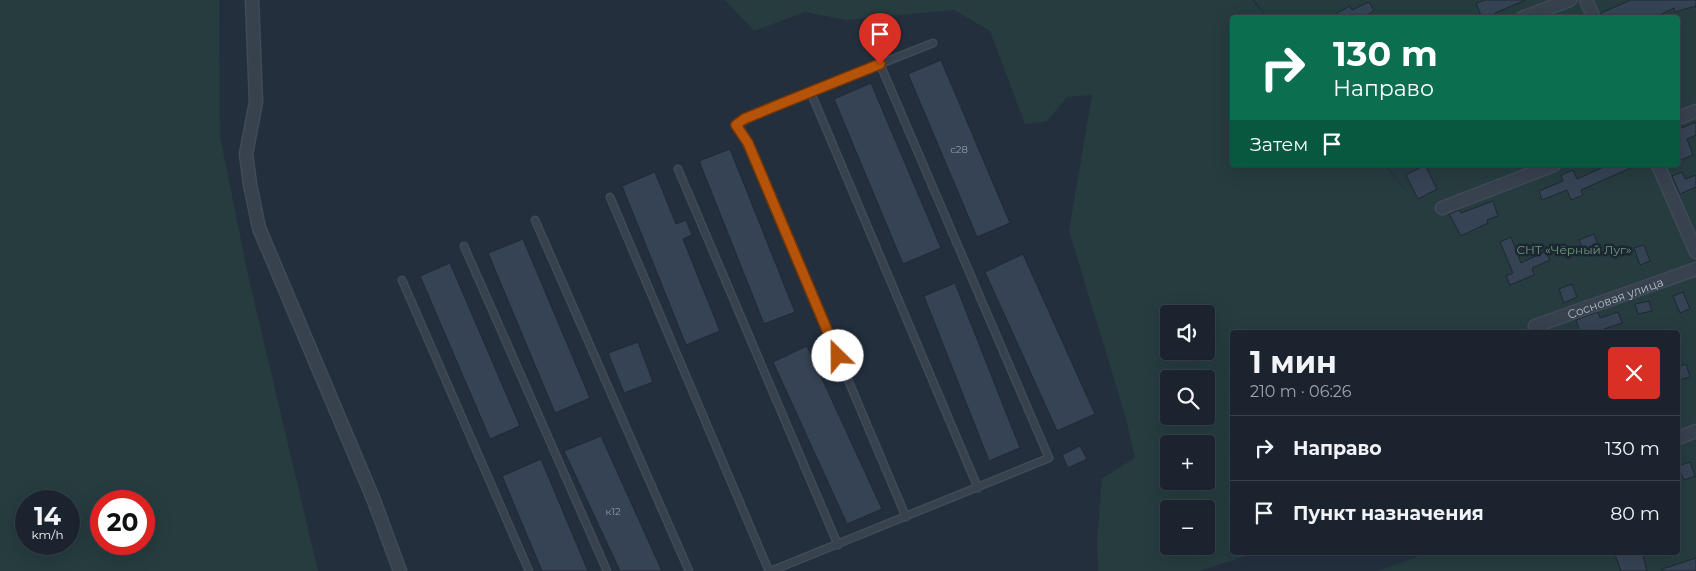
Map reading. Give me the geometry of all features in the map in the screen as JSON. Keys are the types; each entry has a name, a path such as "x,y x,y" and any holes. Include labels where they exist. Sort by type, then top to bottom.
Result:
{"street":[{"path":"252,0 256,102 246,154 259,228 374,498 399,570"},
{"path":"1530,15 1570,0"},
{"path":"1586,0 1593,15"},
{"path":"1680,117 1696,111"},
{"path":"1442,208 1549,167"},
{"path":"1659,167 1696,252"},
{"name":"Сосновая улица","path":"1535,326 1696,269"},
{"path":"1680,437 1696,431"}],"lane":[{"path":"906,516 748,143 736,125 769,109 933,42"},
{"path":"610,197 770,571 1049,458 880,64"},
{"path":"811,93 978,488"},
{"path":"678,169 838,545"},
{"path":"535,220 690,571"},
{"path":"464,246 607,571"},
{"path":"402,280 529,571"}],"green space":[{"path":"0,0 219,0 220,136 248,275 318,571 0,571"},
{"name":"СНТ «Чёрный Луг»","path":"725,0 1252,0 1264,15 1230,15 1230,167 1387,167 1423,213 1388,167 1680,167 1680,15 1266,15 1254,0 1696,0 1696,571 1378,571 1422,555 1680,555 1680,330 1230,330 1230,555 1250,555 1199,571 1098,571 1097,541 1102,478 1135,458 1125,415 1069,231 1092,95 1067,97 1047,121 1025,124 990,31 954,10 846,20 805,12 754,31"}],"building":[{"path":"1485,0 1526,0 1495,13 1496,15 1481,15 1476,3"},
{"path":"1631,0 1696,0 1696,6 1675,12 1674,8 1659,15 1601,15 1601,13"},
{"path":"1369,2 1374,11 1367,15 1334,15 1350,6 1352,10"},
{"path":"941,60 1010,223 977,237 908,74"},
{"path":"871,83 941,248 903,264 834,99"},
{"path":"1696,122 1696,135 1687,139 1693,155 1680,160 1680,126 1682,125 1682,128"},
{"path":"730,149 795,312 764,324 699,161"},
{"path":"1421,167 1426,167 1437,189 1418,199 1406,175"},
{"path":"1604,167 1633,167 1581,190 1583,195 1571,200 1567,190 1542,200 1539,191 1563,181 1561,175 1573,170 1577,179"},
{"path":"655,172 676,224 686,220 692,235 683,239 720,331 686,345 622,186"},
{"path":"1682,172 1685,179 1696,175 1696,187 1680,194 1672,176"},
{"path":"1493,201 1498,216 1487,220 1488,223 1461,236 1449,214 1459,210 1461,213"},
{"path":"1594,234 1598,246 1584,252 1579,240"},
{"path":"1511,237 1521,263 1546,251 1550,260 1532,268 1534,275 1510,285 1506,276 1513,273 1500,242"},
{"path":"523,239 590,398 555,413 488,253"},
{"path":"1644,245 1650,261 1640,265 1634,248"},
{"path":"1023,254 1095,414 1057,431 985,272"},
{"path":"450,263 520,426 490,439 420,276"},
{"path":"955,283 1020,448 989,461 924,296"},
{"path":"1572,284 1577,297 1564,303 1559,289"},
{"path":"1683,292 1690,309 1680,313 1673,296"},
{"path":"1649,301 1652,311 1638,314 1635,304"},
{"path":"1598,312 1600,318 1618,312 1622,323 1604,330 1579,330 1576,320"},
{"path":"638,342 653,382 624,393 608,353"},
{"path":"807,346 882,509 847,524 773,362"},
{"path":"1686,364 1690,377 1680,380 1680,366"},
{"path":"601,436 662,571 620,571 564,451"},
{"path":"1080,446 1087,459 1068,468 1062,455"},
{"path":"541,459 588,571 542,571 502,476"},
{"path":"1690,462 1695,476 1684,480 1680,465"},
{"path":"1615,555 1643,555 1647,571 1621,571"},
{"path":"1696,558 1696,571 1662,571 1662,569"}],"route":[{"path":"838,356 748,143 736,125 744,119 880,64"}]}
